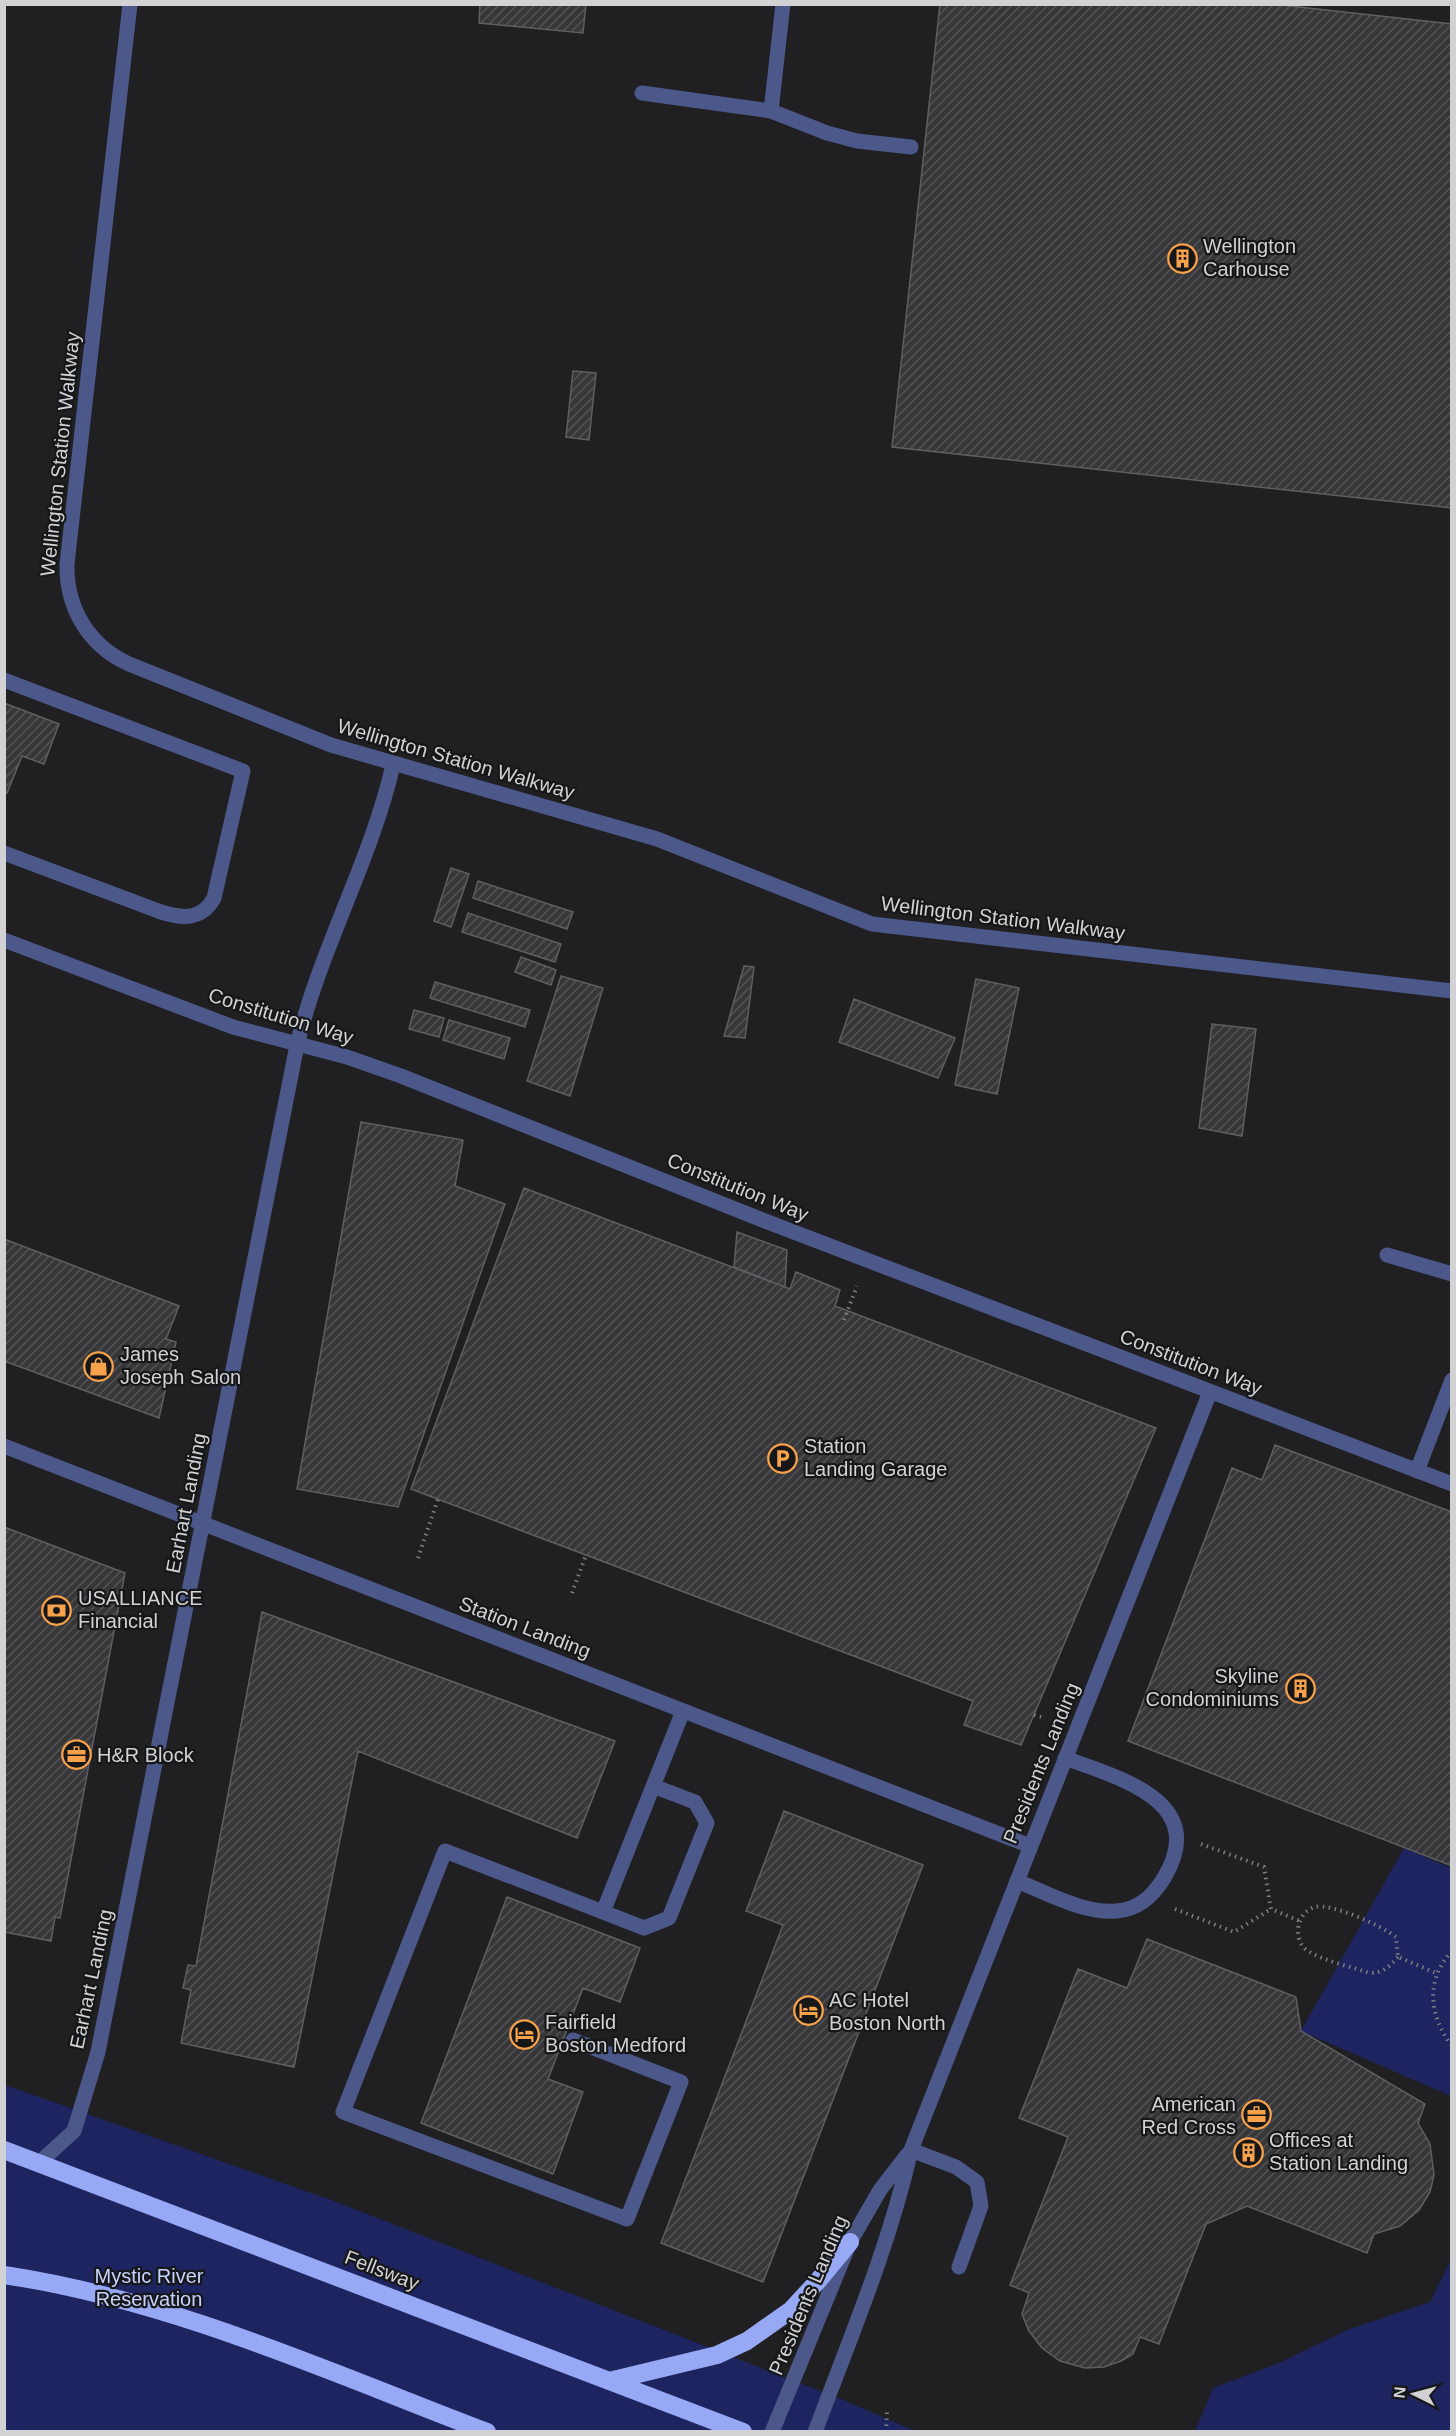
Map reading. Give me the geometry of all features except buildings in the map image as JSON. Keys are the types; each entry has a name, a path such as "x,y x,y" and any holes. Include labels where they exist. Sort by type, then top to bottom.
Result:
{"highway":[{"name":"Fellsway","path":"4,2150 743,2432"},
{"path":"609,2381 717,2355 747,2341 791,2310 818,2282 850,2242"},
{"path":"4,2275 101,2293 171,2314 487,2432"}],"street":[{"name":"Wellington Station Walkway","path":"130,4 67,564 72,602 90,636 120,660 332,745 393,765 657,839 872,924 1452,991"},
{"path":"771,111 783,4"},
{"path":"642,93 771,111 847,138 910,147"},
{"path":"4,680 243,771 214,898 209,908 198,915 187,918 161,912 5,854"},
{"name":"Earhart Landing","path":"39,2163 74,2131 98,2052 204,1525 297,1045 308,1006 383,806 393,765"},
{"name":"Constitution Way","path":"4,940 233,1027 347,1057 401,1076 765,1221 1452,1484"},
{"path":"1387,1255 1452,1274"},
{"path":"1417,1471 1452,1380"},
{"name":"Presidents Landing","path":"815,2432 881,2260 900,2199 911,2150 1210,1392"},
{"name":"Station Landing","path":"4,1446 1030,1846"},
{"path":"603,1912 683,1711"},
{"path":"1017,1881 1095,1909 1116,1912 1132,1908 1149,1898 1168,1871 1174,1854 1175,1835 1171,1815 1138,1785 1065,1758"},
{"path":"573,2040 681,2082 627,2219 343,2112 445,1851 644,1928 669,1918 706,1823 695,1802 653,1786"},
{"path":"911,2150 956,2167 977,2182 981,2206 959,2267"},
{"name":"Presidents Landing","path":"772,2432 850,2242 880,2190 911,2150"}],"path":[{"path":"844,1320 855,1290"},
{"path":"417,1558 438,1499"},
{"path":"572,1593 586,1555"},
{"path":"1034,1714 1041,1717"},
{"path":"1175,1835 1264,1867 1271,1909"},
{"path":"1149,1898 1234,1932 1271,1909"},
{"path":"1316,1907 1338,1911 1385,1928 1396,1937 1398,1957 1389,1967 1379,1973 1370,1973 1309,1952 1300,1944 1298,1934 1300,1921 1307,1911 1316,1907"},
{"path":"1271,1909 1300,1921"},
{"path":"1452,1951 1436,1972 1432,1998 1435,2018 1452,2046"},
{"path":"1398,1957 1436,1972"},
{"path":"886,2432 887,2412"}],"green space":[{"path":"1404,1848 1451,1868 1451,2096 1301,2031"},
{"name":"Mystic River Reservation","path":"5,2085 331,2200 841,2399 915,2431 5,2432"},
{"path":"1451,2260 1451,2431 1195,2431 1213,2388 1281,2362 1347,2330 1430,2302"}],"place":[{"name":"Wellington Carhouse","path":"1182,258"},
{"name":"James Joseph Salon","path":"99,1366"},
{"name":"Station Landing Garage","path":"783,1458"},
{"name":"USALLIANCE Financial","path":"57,1610"},
{"name":"Skyline Condominiums","path":"1300,1688"},
{"name":"H&R Block","path":"76,1755"},
{"name":"AC Hotel Boston North","path":"808,2011"},
{"name":"Fairfield Boston Medford","path":"524,2034"},
{"name":"American Red Cross","path":"1257,2115"},
{"name":"Offices at Station Landing","path":"1248,2152"}]}
